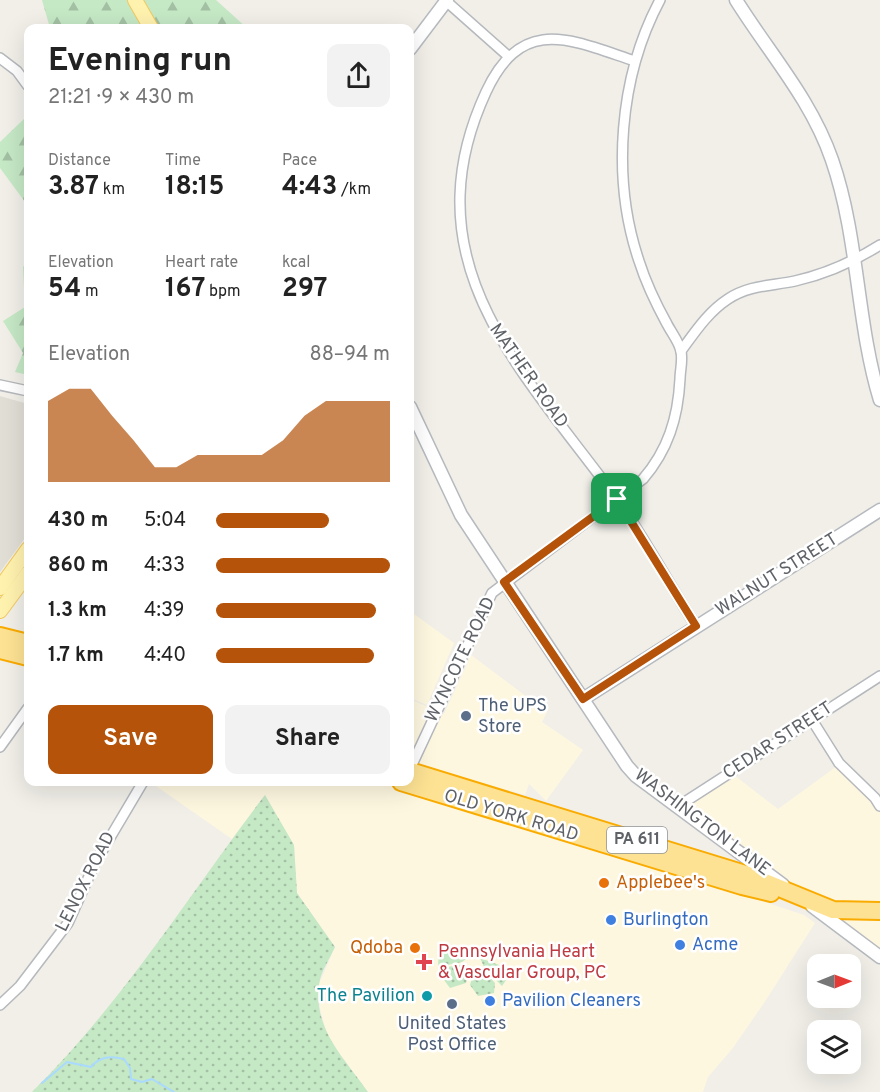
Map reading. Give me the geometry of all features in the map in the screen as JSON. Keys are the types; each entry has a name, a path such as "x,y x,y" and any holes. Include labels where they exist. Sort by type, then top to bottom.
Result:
{"highway":[{"path":"0,636 24,642"},
{"path":"0,650 24,656"},
{"name":"OLD YORK ROAD","path":"414,780 742,886 798,897 833,910 880,911"}],"main road":[{"path":"135,0 149,24"},
{"path":"0,588 24,555"},
{"path":"0,611 24,578"}],"street":[{"path":"660,0 635,61 622,138 629,224 639,261 681,351 714,309 730,298 756,286 791,282 820,275 880,245"},
{"path":"736,0 783,67 816,121 835,169 856,259 862,327 880,400"},
{"path":"414,44 446,1 508,56 533,42 552,38 570,41 635,61"},
{"name":"MATHER ROAD","path":"508,56 478,109 464,165 462,226 469,267 488,319 504,347 617,499 696,626"},
{"path":"0,58 17,71 24,81"},
{"name":"WYNCOTE ROAD","path":"414,760 486,602 504,582 643,479 666,445 677,409 681,351"},
{"path":"0,385 24,390"},
{"name":"WASHINGTON LANE","path":"414,415 461,514 627,766 677,807 880,957"},
{"name":"WALNUT STREET","path":"583,699 880,510"},
{"name":"CEDAR STREET","path":"677,807 880,676"},
{"path":"0,747 24,714"},
{"path":"812,720 839,763 875,798 880,806"},
{"name":"LENOX ROAD","path":"0,1005 20,986 68,922 100,855 141,786"}],"shaded area":[{"path":"0,396 24,403 24,539 0,572"},
{"path":"414,614 454,643 427,705 414,700"},
{"path":"471,655 547,712 542,722 583,750 546,801 529,784 525,795 414,763 414,701 444,714"},
{"path":"840,764 880,803 880,958 677,807 730,772 778,809"},
{"path":"156,786 414,786 804,915 815,923 764,1003 732,1049 708,1077 703,1092 368,1092 328,1038 320,1009 319,984 335,947 297,893 294,845 264,796 232,839"}],"green space":[{"path":"42,0 216,0 243,24 49,24"},
{"path":"24,119 24,201 0,168 0,142"},
{"path":"24,308 24,374 15,372 23,353 3,321"},
{"path":"265,795 294,845 297,893 335,947 320,980 318,1001 321,1016 333,1043 368,1092 32,1092 96,1022 154,948"},
{"path":"439,946 470,956 462,962 438,967"},
{"path":"480,958 513,970 502,986 485,969"},
{"path":"462,965 469,973 466,983 450,988 441,976 446,967"},
{"path":"484,971 495,983 494,993 478,996 470,985 473,975"}],"waterway":[{"path":"42,1083 67,1062 91,1067 102,1059 115,1057 124,1059 130,1068 131,1079 142,1082 152,1079 174,1092"}],"place":[{"name":"The UPS Store","path":"466,716"},
{"name":"Applebee's","path":"604,883"},
{"name":"Burlington","path":"611,920"},
{"name":"Acme","path":"680,945"},
{"name":"Qdoba","path":"415,948"},
{"name":"Pennsylvania Heart & Vascular Group, PC","path":"424,962"},
{"name":"The Pavilion","path":"427,996"},
{"name":"Pavilion Cleaners","path":"490,1001"},
{"name":"United States Post Office","path":"452,1004"}],"route":[{"path":"617,499 696,626 583,699 504,582 617,499"}]}
